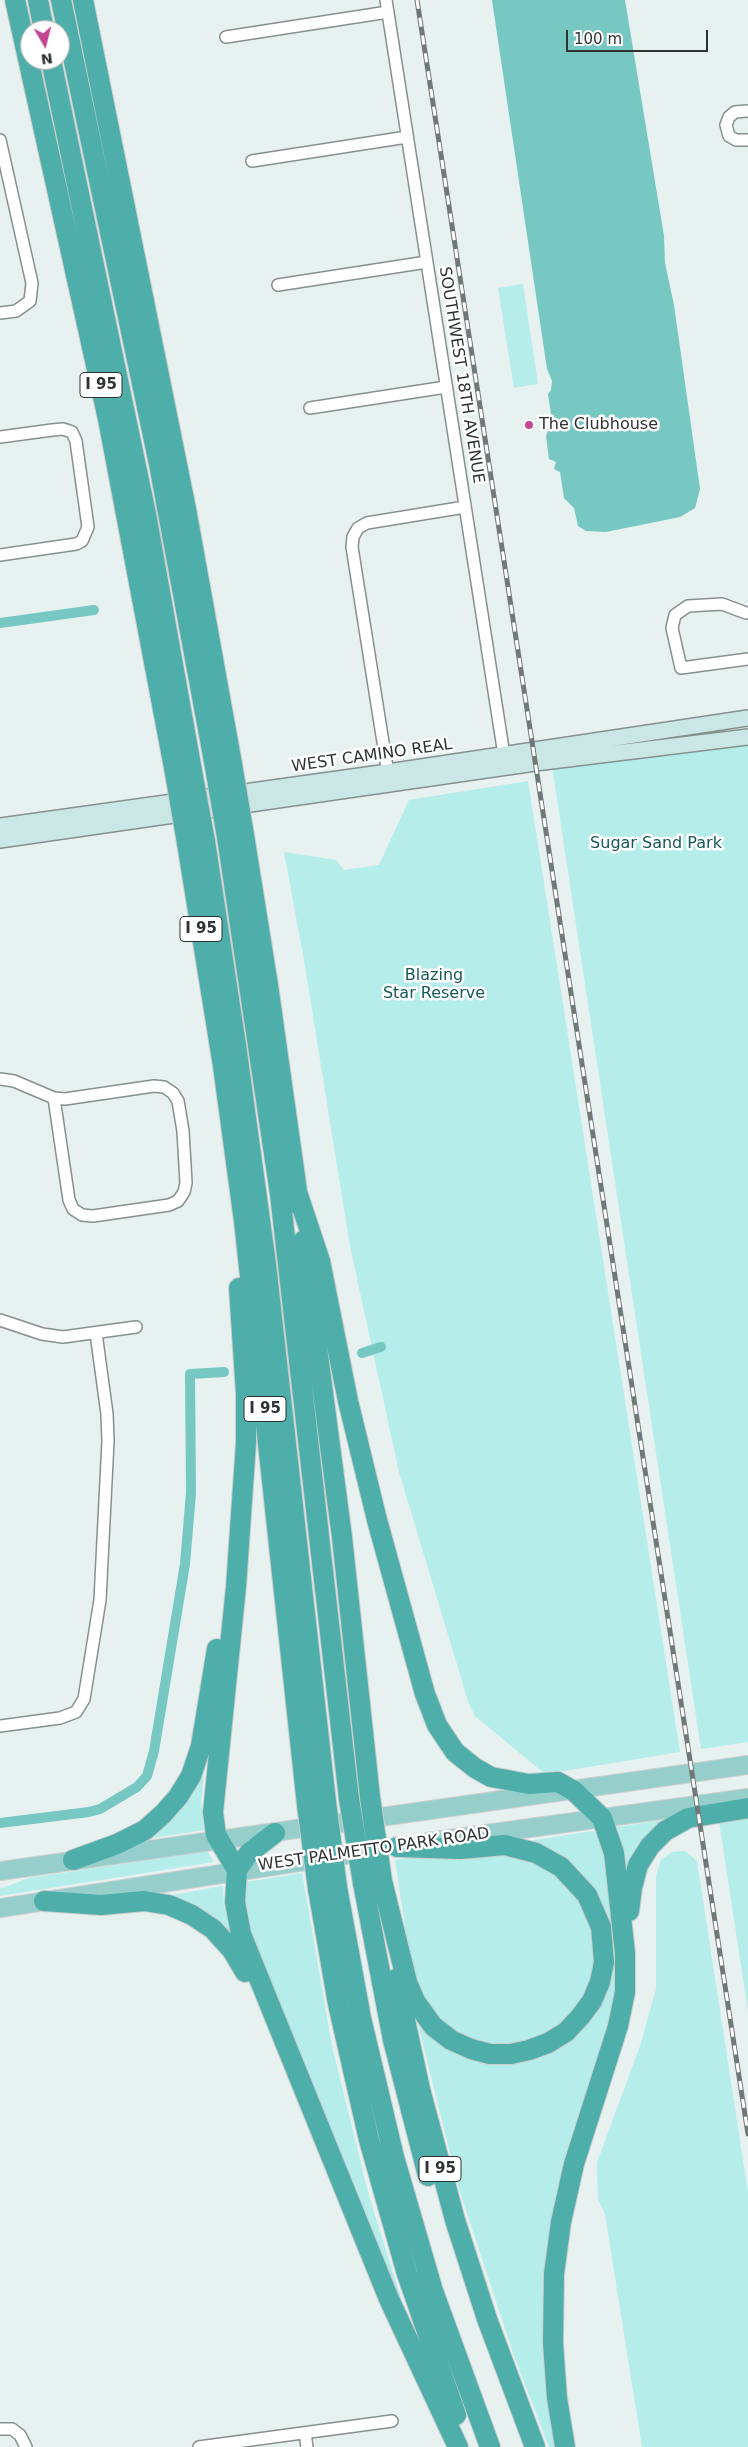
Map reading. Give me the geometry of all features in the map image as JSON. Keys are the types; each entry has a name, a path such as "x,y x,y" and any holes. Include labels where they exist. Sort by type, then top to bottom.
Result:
{"highway":[{"name":"I 95","path":"15,0 184,772 196,842 214,1014 225,1075 328,1888 338,2004 360,2107 394,2233 420,2315 468,2447"},
{"path":"38,0 42,20"},
{"path":"61,0 224,766"},
{"name":"I 95","path":"83,0 186,509 236,836 271,1003 342,1537 370,1797 372,1882 385,1918 405,2021 430,2129 462,2244 496,2343 535,2447"},
{"path":"53,70 146,514 184,772"},
{"path":"236,836 280,1194 349,1799 372,1882 407,1982 415,2001 433,2026 451,2040 470,2049 490,2054 511,2054 529,2050 548,2044 566,2032 580,2018 592,2000 600,1982 604,1962 601,1927 587,1895 561,1867 536,1853 505,1845 460,1849 397,1847"},
{"path":"196,842 237,1052 268,1282 316,1803"},
{"path":"214,1014 220,1115 234,1233 246,1394 246,1443 239,1543 214,1797 214,1825 218,1841 237,1870 236,1907 240,1934 306,2092 388,2299 458,2447"},
{"path":"297,1192 320,1261 344,1383 372,1503 425,1694 437,1725 456,1752 475,1768 491,1777 529,1784 558,1782 574,1791 602,1818 616,1865 625,1953 625,1992 622,2010 574,2164 556,2250 552,2298 553,2343 557,2398 565,2447"},
{"path":"73,1860 118,1844 145,1830 171,1806 191,1776 204,1733 228,1580 239,1543"},
{"path":"625,1953 632,1888 638,1865 650,1846 669,1828 688,1818 748,1808"},
{"path":"237,1870 250,1853 275,1833"},
{"path":"372,1882 366,1907 393,2040 418,2142 470,2306 522,2447"},
{"path":"328,1888 394,2157 436,2300 490,2447"},
{"path":"44,1901 102,1905 144,1901 180,1909 202,1921 223,1940 242,1966 306,2092"},
{"path":"366,1907 405,2021"}],"main road":[{"name":"WEST PALMETTO PARK ROAD","path":"0,1871 748,1765"},
{"name":"WEST PALMETTO PARK ROAD","path":"0,1908 237,1870 748,1798"}],"street":[{"name":"SOUTHWEST 18TH AVENUE","path":"386,0 504,755"},
{"path":"226,37 388,12"},
{"path":"748,111 735,112 726,124 729,136 736,140 748,140"},
{"path":"252,161 407,137"},
{"path":"0,140 32,283 30,301 16,310 0,313"},
{"path":"278,285 427,262"},
{"path":"310,408 446,387"},
{"path":"0,437 63,429 72,432 76,441 88,527 82,541 76,544 0,555"},
{"path":"389,778 352,547 352,537 367,523 465,507"},
{"path":"746,613 722,604 688,606 674,616 672,628 681,668 748,659"},
{"name":"WEST CAMINO REAL","path":"0,840 389,778 504,755 748,718"},
{"name":"WEST CAMINO REAL","path":"0,826 389,778 535,763 748,737"},
{"path":"0,1079 14,1081 54,1098 65,1099 154,1086 164,1087 173,1093 178,1101 186,1183 184,1192 178,1201 169,1205 92,1216 82,1215 74,1209 68,1200 54,1098"},
{"path":"0,1320 52,1336 96,1333 136,1327"},
{"path":"0,1726 60,1718 76,1712 84,1699 100,1600 102,1568 107,1414 96,1333"},
{"path":"199,2447 392,2421"},
{"path":"0,2429 12,2429 20,2435 26,2447"},
{"path":"305,2433 307,2447"}],"green space":[{"path":"523,284 538,384 514,388 498,288"},
{"name":"Sugar Sand Park","path":"748,739 748,1742 701,1749 552,766"},
{"name":"Blazing Star Reserve","path":"528,781 680,1752 545,1774 475,1716 468,1701 399,1472 350,1246 304,960 284,852 336,860 344,870 379,865 409,800"},
{"path":"205,1765 201,1802 204,1830 140,1840"},
{"path":"748,1816 748,2011 719,1821"},
{"path":"669,1819 626,1872 617,1827"},
{"path":"592,1831 597,1834 608,1858 621,1981 564,2178 559,2447 549,2447 514,2356 459,2189 417,2020 482,2057 579,2027 605,1927 529,1841"},
{"path":"477,1849 518,1852 575,1887 596,1933 593,1983 559,2029 507,2048 467,2041 445,2025 428,2007 415,1978 395,1860"},
{"path":"207,1851 214,1862 0,1896 0,1889 29,1878"},
{"path":"685,1851 697,1861 748,2193 748,2447 642,2447 605,2214 598,2199 597,2163 641,2043 656,1989 656,1876 661,1860 672,1852"},
{"path":"302,1873 332,2046 369,2196 407,2317 401,2320 244,1916 247,1882"},
{"path":"223,1886 224,1905 234,1942 162,1897"}],"shaded area":[{"path":"492,0 625,0 664,236 665,263 674,305 700,489 695,508 680,517 606,532 586,531 578,526 574,508 564,498 560,472 554,469 556,462 549,459 546,436 552,421 548,394 551,390 552,381 547,369"}],"waterway":[{"path":"0,623 94,610"},
{"path":"362,1353 381,1347"},
{"path":"0,1823 100,1809 137,1787 147,1776 154,1751 185,1564 191,1493 190,1374 224,1372"}],"railway":[{"path":"417,0 748,2134"}],"place":[{"name":"The Clubhouse","path":"529,425"}]}
